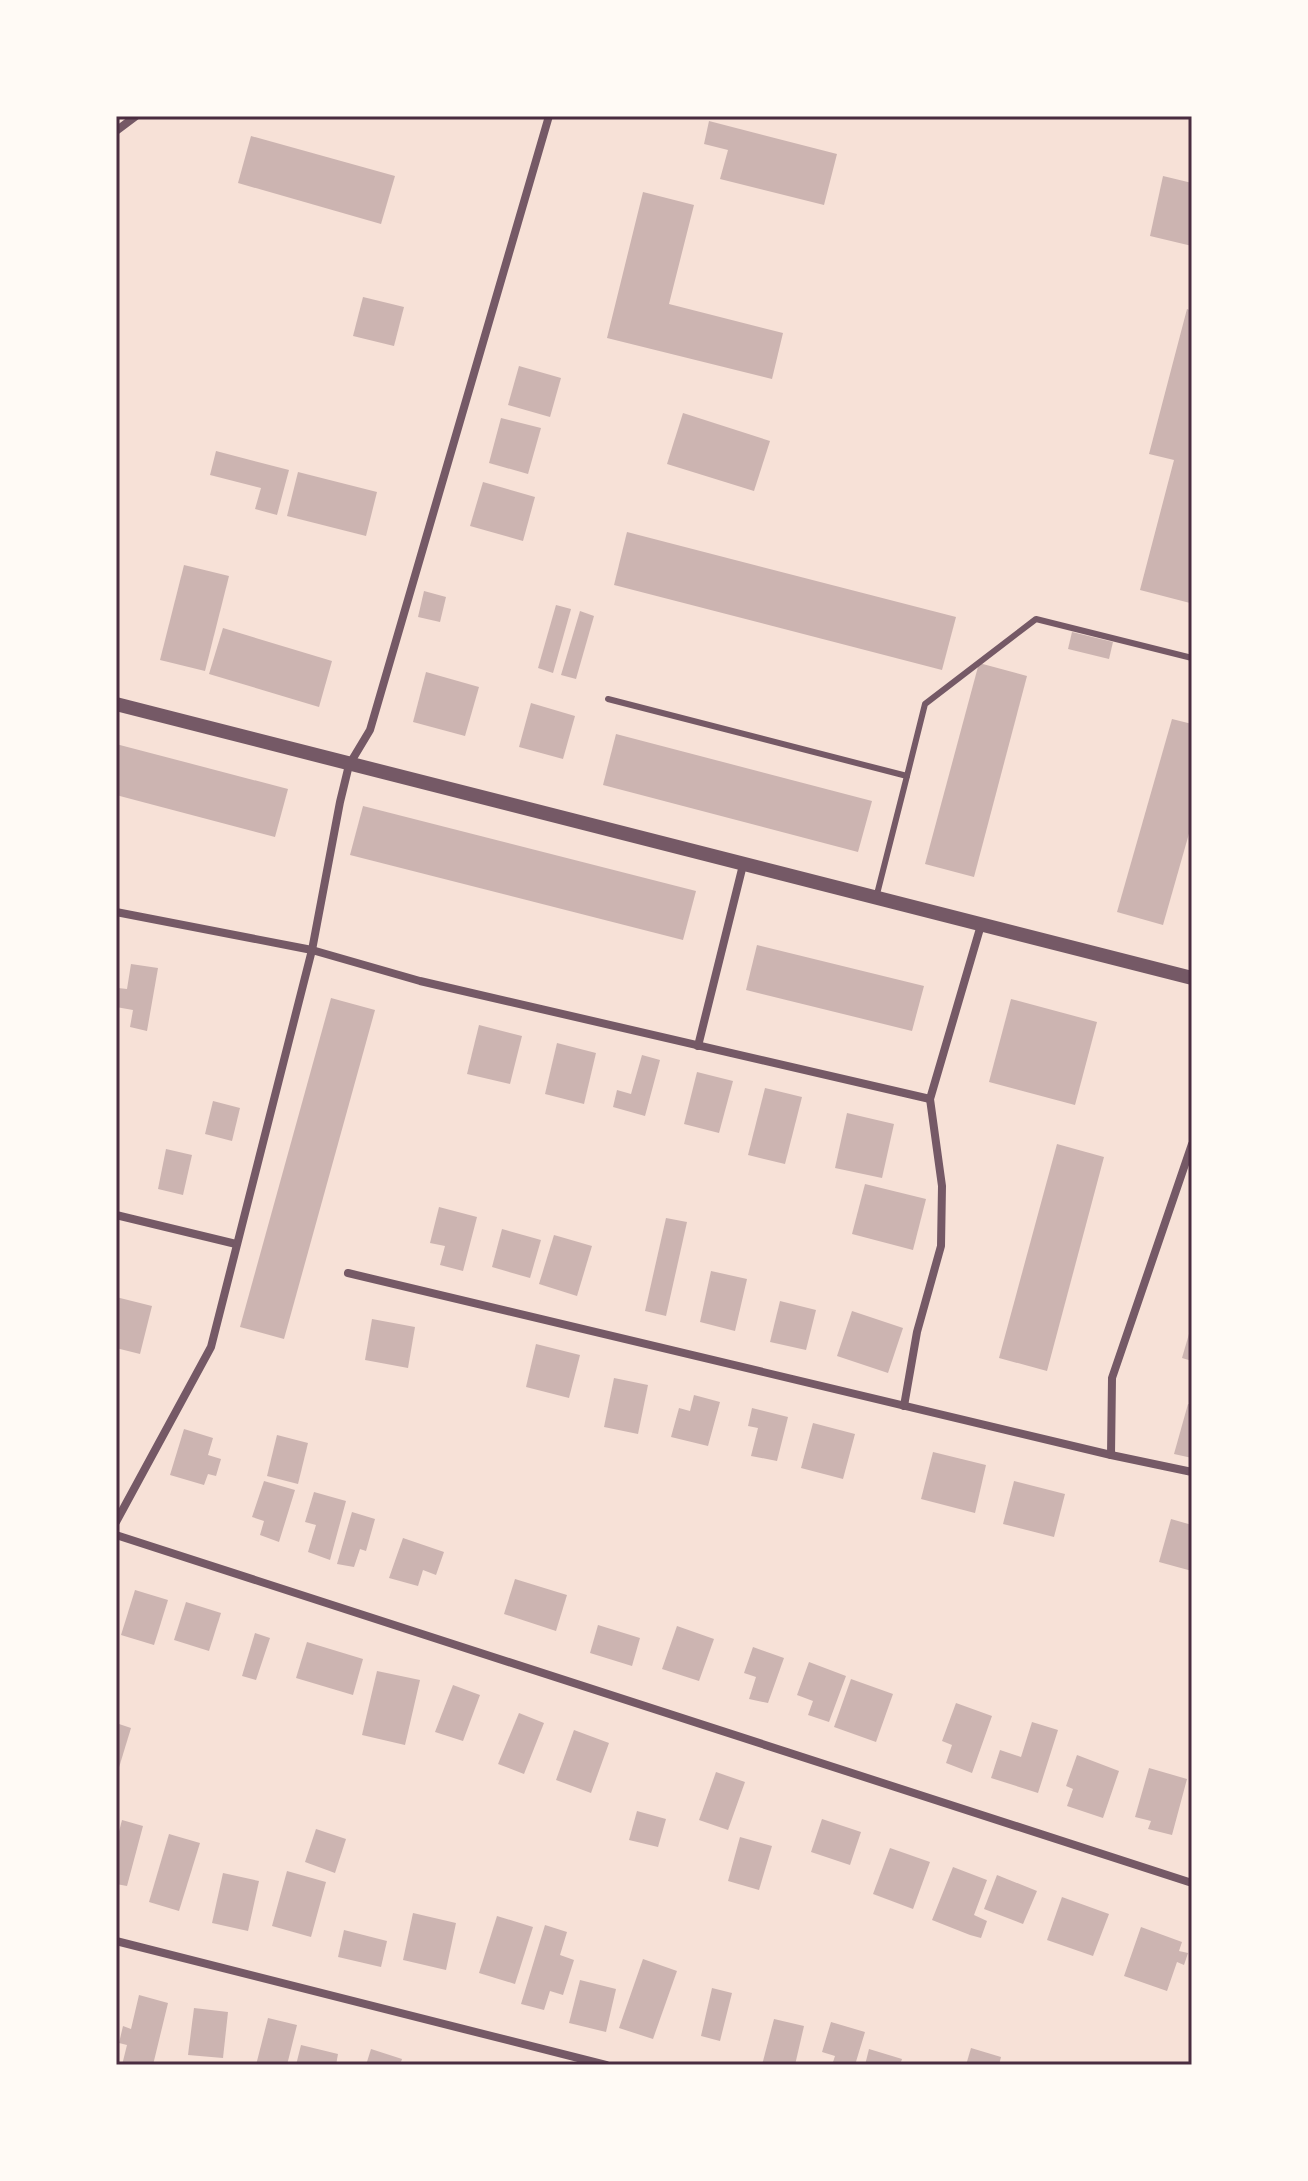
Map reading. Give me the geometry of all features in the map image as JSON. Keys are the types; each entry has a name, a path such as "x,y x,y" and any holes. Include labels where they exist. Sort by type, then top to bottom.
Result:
{"street":[{"path":"116,131 136,116"},
{"path":"116,1522 211,1347 312,950 349,765 370,730 549,116"},
{"path":"116,704 1192,978"},
{"path":"698,1046 743,865"},
{"path":"116,912 312,950 420,981 930,1099"},
{"path":"904,1406 917,1332 941,1246 942,1186 930,1099 981,925"},
{"path":"1111,1455 1112,1378 1192,1144"},
{"path":"116,1215 236,1244"},
{"path":"348,1273 1192,1472"},
{"path":"116,1535 1192,1883"},
{"path":"116,1941 606,2065"}],"lane":[{"path":"876,898 925,704 1036,619 1192,658"},
{"path":"608,699 907,776"}],"building":[{"path":"709,121 837,154 824,205 720,179 728,150 704,144"},
{"path":"251,136 395,176 381,224 238,183"},
{"path":"1163,176 1192,183 1192,246 1150,236"},
{"path":"643,192 694,205 669,304 783,333 772,379 607,338"},
{"path":"363,297 404,307 394,346 353,336"},
{"path":"1187,309 1192,311 1190,603 1140,590 1174,460 1149,454"},
{"path":"519,366 561,378 550,417 508,405"},
{"path":"683,413 770,441 754,491 667,464"},
{"path":"501,418 541,428 528,474 489,463"},
{"path":"216,451 289,470 277,515 255,509 261,488 210,475"},
{"path":"298,472 377,492 366,536 287,516"},
{"path":"483,482 535,497 523,541 470,526"},
{"path":"627,532 956,617 942,670 614,585"},
{"path":"184,565 229,576 205,671 160,660"},
{"path":"424,591 446,597 440,622 418,617"},
{"path":"556,605 571,609 553,673 538,668"},
{"path":"580,611 594,616 576,679 561,675"},
{"path":"223,628 332,661 319,707 209,674"},
{"path":"1072,632 1113,642 1109,659 1068,649"},
{"path":"979,663 1027,676 974,877 925,864"},
{"path":"426,672 479,687 465,736 413,722"},
{"path":"531,703 575,716 563,759 519,747"},
{"path":"1172,719 1192,724 1192,823 1163,925 1117,912"},
{"path":"616,734 872,801 858,852 603,785"},
{"path":"116,744 288,789 275,837 116,795"},
{"path":"363,806 696,891 683,940 350,855"},
{"path":"757,945 924,986 912,1031 746,990"},
{"path":"131,964 158,968 147,1031 130,1027 133,1010 116,1007 118,988 127,989"},
{"path":"331,998 375,1010 284,1339 240,1327"},
{"path":"1011,999 1097,1022 1075,1105 989,1082"},
{"path":"479,1025 522,1036 510,1084 467,1074"},
{"path":"557,1043 596,1053 584,1104 545,1094"},
{"path":"642,1055 660,1060 645,1116 613,1107 617,1090 631,1094"},
{"path":"697,1072 733,1081 719,1133 684,1124"},
{"path":"765,1088 802,1097 785,1164 748,1155"},
{"path":"213,1101 240,1108 232,1141 205,1134"},
{"path":"847,1113 894,1124 882,1178 835,1168"},
{"path":"1057,1144 1104,1157 1047,1371 999,1358"},
{"path":"166,1149 192,1155 183,1195 158,1189"},
{"path":"865,1184 926,1199 913,1250 852,1234"},
{"path":"439,1207 477,1217 463,1271 440,1265 445,1246 430,1243"},
{"path":"666,1218 687,1222 666,1316 645,1311"},
{"path":"502,1229 541,1240 530,1278 492,1267"},
{"path":"554,1235 592,1246 577,1296 539,1284"},
{"path":"711,1271 747,1279 735,1331 700,1322"},
{"path":"116,1297 152,1306 140,1354 116,1348"},
{"path":"780,1301 816,1310 806,1350 770,1342"},
{"path":"852,1311 903,1328 888,1373 837,1356"},
{"path":"372,1319 415,1327 408,1368 365,1360"},
{"path":"1192,1327 1192,1361 1182,1358"},
{"path":"536,1344 580,1355 569,1398 526,1387"},
{"path":"614,1378 648,1385 638,1434 604,1427"},
{"path":"694,1395 720,1402 708,1446 671,1437 679,1408 690,1411"},
{"path":"1188,1404 1192,1405 1192,1458 1174,1454"},
{"path":"752,1408 788,1417 777,1461 751,1456 758,1428 748,1426"},
{"path":"813,1423 855,1434 843,1479 801,1468"},
{"path":"184,1429 213,1438 208,1455 221,1459 216,1476 208,1474 204,1485 170,1475"},
{"path":"277,1435 308,1443 298,1484 267,1476"},
{"path":"933,1452 986,1465 975,1513 921,1499"},
{"path":"264,1481 295,1490 279,1542 260,1535 264,1521 252,1517"},
{"path":"1014,1481 1065,1494 1054,1537 1003,1524"},
{"path":"314,1492 346,1501 330,1560 308,1552 316,1525 305,1522"},
{"path":"352,1512 375,1519 366,1551 360,1549 354,1567 337,1564"},
{"path":"1171,1519 1192,1525 1192,1571 1159,1562"},
{"path":"403,1538 444,1552 436,1575 423,1570 418,1586 389,1578"},
{"path":"515,1579 567,1595 556,1631 504,1614"},
{"path":"135,1590 168,1600 154,1645 121,1635"},
{"path":"186,1602 221,1613 209,1651 174,1640"},
{"path":"598,1625 640,1638 632,1666 590,1653"},
{"path":"677,1626 714,1639 699,1681 662,1669"},
{"path":"255,1633 270,1638 256,1680 242,1676"},
{"path":"307,1642 363,1659 353,1695 296,1678"},
{"path":"753,1647 784,1658 768,1703 749,1699 756,1677 744,1673"},
{"path":"809,1662 846,1676 829,1722 808,1715 813,1701 797,1695"},
{"path":"377,1671 420,1680 405,1745 362,1735"},
{"path":"851,1679 893,1694 876,1742 834,1727"},
{"path":"453,1685 480,1695 463,1741 435,1732"},
{"path":"956,1703 992,1716 972,1773 946,1763 952,1745 942,1741"},
{"path":"519,1713 544,1723 524,1774 498,1764"},
{"path":"1032,1722 1058,1730 1038,1793 991,1778 1000,1750 1021,1757"},
{"path":"116,1723 131,1728 117,1774 116,1774"},
{"path":"574,1730 609,1743 591,1793 556,1780"},
{"path":"1077,1755 1119,1771 1103,1818 1067,1806 1073,1789 1066,1786"},
{"path":"1149,1768 1187,1779 1172,1835 1148,1829 1151,1821 1135,1817"},
{"path":"716,1772 745,1782 728,1830 699,1820"},
{"path":"637,1811 666,1819 658,1847 629,1840"},
{"path":"822,1819 861,1832 850,1865 811,1852"},
{"path":"122,1820 143,1826 127,1886 116,1884 116,1843"},
{"path":"316,1829 346,1839 335,1873 305,1862"},
{"path":"169,1834 200,1843 179,1911 149,1902"},
{"path":"740,1837 772,1846 759,1890 728,1881"},
{"path":"890,1848 930,1862 913,1909 873,1894"},
{"path":"953,1867 987,1880 974,1915 987,1921 981,1938 932,1920"},
{"path":"287,1871 326,1882 311,1937 272,1926"},
{"path":"223,1873 259,1881 248,1931 212,1923"},
{"path":"997,1875 1037,1891 1023,1924 984,1909"},
{"path":"1062,1897 1109,1914 1093,1956 1047,1940"},
{"path":"413,1913 456,1923 446,1970 403,1960"},
{"path":"497,1916 533,1927 515,1984 479,1973"},
{"path":"545,1925 567,1932 560,1955 574,1960 563,1995 550,1991 544,2010 521,2004"},
{"path":"1141,1927 1182,1942 1179,1951 1188,1953 1184,1965 1177,1962 1167,1991 1124,1976"},
{"path":"344,1930 387,1941 381,1967 338,1957"},
{"path":"643,1959 677,1971 653,2039 619,2028"},
{"path":"580,1980 616,1989 606,2032 569,2023"},
{"path":"712,1988 732,1993 720,2041 701,2036"},
{"path":"139,1995 168,2003 153,2065 122,2065 127,2045 119,2043 123,2026 131,2029"},
{"path":"194,2008 228,2012 223,2058 188,2055"},
{"path":"268,2018 297,2025 287,2065 256,2065"},
{"path":"774,2019 804,2026 795,2065 762,2065"},
{"path":"831,2022 865,2032 855,2065 832,2065 835,2056 822,2052"},
{"path":"301,2045 338,2054 336,2065 296,2065"},
{"path":"971,2048 1001,2057 999,2065 966,2065"},
{"path":"371,2049 402,2059 400,2065 366,2065"},
{"path":"869,2049 902,2059 900,2065 865,2065"}]}
